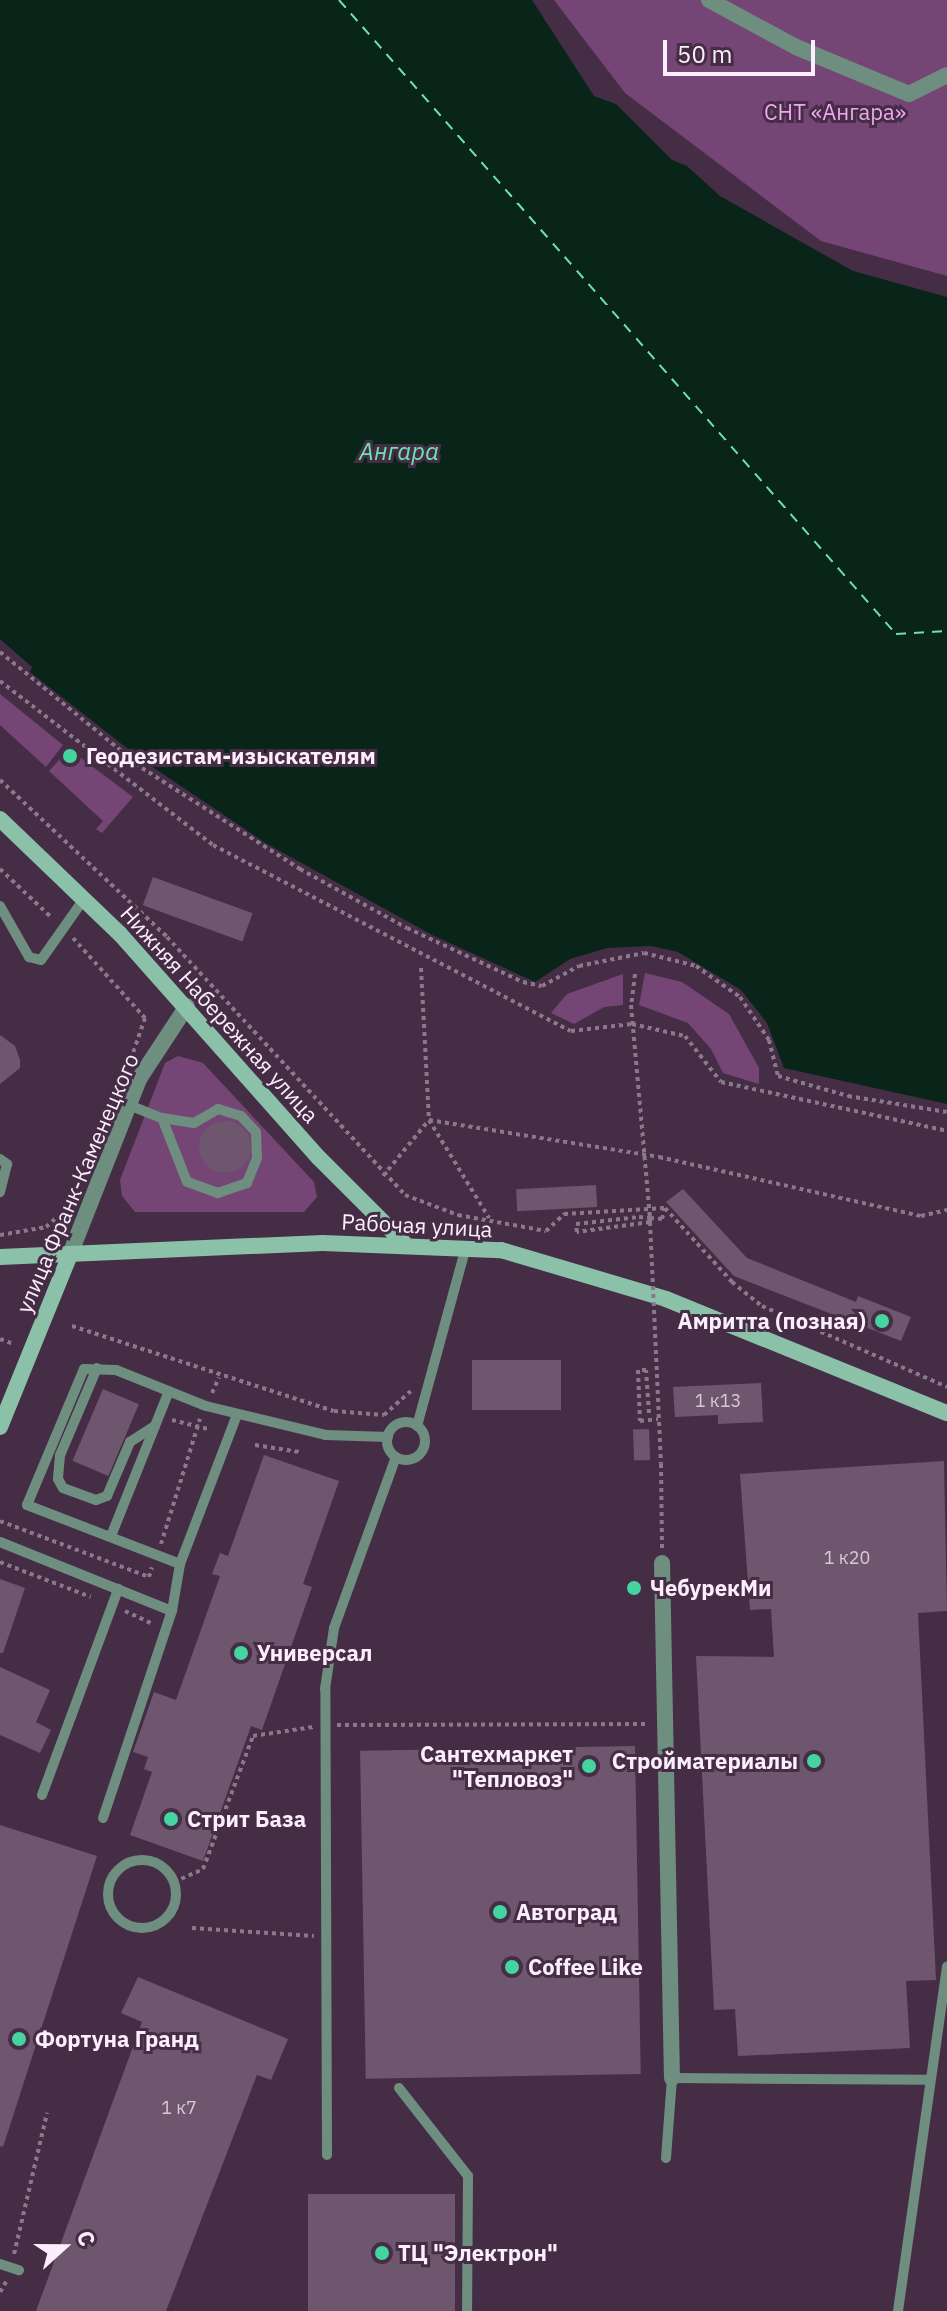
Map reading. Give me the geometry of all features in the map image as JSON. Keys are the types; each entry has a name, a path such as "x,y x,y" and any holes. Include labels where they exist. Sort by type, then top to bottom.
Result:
{"main road":[{"name":"Нижняя Набережная улица","path":"0,819 84,899 187,1006 318,1157 404,1243"},
{"name":"Рабочая улица","path":"1,1255 69,1257 404,1243 466,1246 553,1261 666,1299 947,1413"},
{"name":"улица Франк-Каменецкого","path":"0,1427 69,1257"}],"street":[{"path":"709,0 796,47 909,94 947,75"},
{"name":"улица Франк-Каменецкого","path":"69,1257 150,1060 187,1006"},
{"path":"662,1563 672,2078"}],"lane":[{"path":"0,906 29,957 41,960 84,899"},
{"path":"129,1105 162,1118 194,1123 218,1109 241,1116 256,1132 257,1158 247,1183 218,1193 187,1182 162,1118"},
{"path":"0,1159 7,1164 0,1192"},
{"path":"396,1457 413,1458 422,1450 424,1437 417,1426 466,1246"},
{"path":"97,1368 60,1455 58,1479 63,1488 96,1500 107,1496 130,1442 155,1426"},
{"path":"180,1564 27,1505 84,1369 116,1370 237,1415 326,1435 388,1437"},
{"path":"111,1536 169,1391"},
{"path":"103,1818 172,1611 180,1564 237,1415"},
{"path":"388,1437 399,1423 417,1426"},
{"path":"327,2155 325,1689 334,1628 396,1457 388,1437"},
{"path":"0,1542 172,1611"},
{"path":"42,1795 118,1589"},
{"path":"150,1860 174,1882 175,1905 161,1923 139,1929 111,1910 108,1888 128,1863 150,1860"},
{"path":"898,2311 947,1966"},
{"path":"666,2158 672,2078 930,2080"},
{"path":"399,2088 468,2176 467,2311"}],"path":[{"path":"0,652 142,768 300,869 407,928 542,986 579,966 644,953 696,966 740,997 769,1040 778,1076 848,1096 947,1112"},
{"path":"0,681 213,845 571,1031 632,1024 685,1036 721,1082 947,1131"},
{"path":"0,780 167,937 383,1176 423,1205 546,1231 564,1214 665,1208"},
{"path":"0,869 63,928 145,1018 126,1068"},
{"path":"421,968 429,1120 489,1218"},
{"path":"635,974 632,1024 650,1220 662,1563"},
{"path":"383,1176 429,1120"},
{"path":"429,1120 644,1155 921,1216 947,1210"},
{"path":"0,1235 46,1227 72,1202"},
{"path":"650,1220 639,1217 576,1224 577,1232 662,1219 665,1208"},
{"path":"665,1208 732,1282 762,1306 947,1387"},
{"path":"72,1326 334,1411 384,1415 416,1387"},
{"path":"0,1339 11,1343"},
{"path":"649,1413 646,1370 638,1370 640,1421 658,1419"},
{"path":"187,1425 209,1429"},
{"path":"0,1521 149,1577 197,1425"},
{"path":"255,1445 299,1452"},
{"path":"0,1562 112,1605 166,1630"},
{"path":"174,1882 203,1869 253,1736 326,1725 665,1724"},
{"path":"192,1928 328,1937"},
{"path":"0,2292 10,2267 47,2113"}],"green space":[{"name":"СНТ «Ангара»","path":"554,0 947,0 947,276 821,241 625,93"},
{"path":"0,694 63,745 46,767 0,725"},
{"path":"69,749 133,797 102,833 96,829 103,821 49,771"},
{"path":"645,973 682,982 729,1014 759,1068 759,1084 723,1073 711,1049 688,1023 639,1005"},
{"path":"623,974 623,1005 604,1007 574,1024 551,1013 567,994"},
{"path":"178,1056 203,1063 314,1182 317,1197 304,1212 135,1212 122,1196 120,1180 165,1063"}],"water":[{"name":"Ангара","path":"0,0 532,0 594,96 616,104 672,160 687,166 720,196 853,271 947,297 947,1104 784,1068 767,1023 741,990 678,952 651,946 607,948 570,959 535,982 434,936 267,844 142,760 30,672 32,667 0,639"}],"building":[{"path":"153,877 253,913 242,941 143,905"},
{"path":"0,1035 15,1046 20,1068 0,1084"},
{"path":"225,1121 243,1129 251,1147 243,1165 225,1173 207,1165 199,1147 207,1129"},
{"path":"596,1185 597,1207 517,1211 516,1189"},
{"path":"683,1189 747,1258 856,1302 858,1296 911,1317 901,1341 734,1276 666,1202"},
{"path":"472,1360 561,1360 561,1410 472,1410"},
{"path":"761,1383 763,1422 718,1424 718,1415 675,1417 673,1387"},
{"path":"103,1389 139,1404 108,1476 73,1461"},
{"path":"649,1429 650,1460 634,1461 633,1430"},
{"name":"Универсал","path":"264,1455 339,1481 303,1584 312,1587 262,1730 251,1726 203,1861 130,1835 152,1772 144,1769 148,1757 133,1752 154,1692 176,1700 220,1576 212,1574 220,1553 228,1556"},
{"name":"Стройматериалы","path":"944,1461 947,1611 918,1613 936,1980 906,1981 910,2048 738,2056 735,2009 714,2010 696,1656 774,1657 771,1609 750,1610 740,1474"},
{"path":"0,1579 25,1588 3,1653 0,1653"},
{"path":"0,1667 50,1690 36,1722 51,1730 40,1753 0,1735"},
{"name":"Автоград","path":"635,1746 641,2074 366,2079 360,1751"},
{"name":"Фортуна Гранд","path":"0,1825 97,1856 3,2147 0,2146"},
{"path":"138,1977 288,2039 271,2080 257,2075 166,2311 36,2311 142,2022 121,2013"},
{"name":"ТЦ \"Электрон\"","path":"308,2194 455,2194 455,2311 308,2311"}],"ferry route":[{"path":"339,0 896,634 947,631"}],"place":[{"name":"Геодезистам-изыскателям","path":"70,756"},
{"name":"Амритта (позная)","path":"882,1321"},
{"name":"ЧебурекМи","path":"634,1588"},
{"name":"Универсал","path":"241,1653"},
{"name":"Стройматериалы","path":"814,1761"},
{"name":"Сантехмаркет \"Тепловоз\"","path":"589,1766"},
{"name":"Стрит База","path":"171,1819"},
{"name":"Автоград","path":"500,1912"},
{"name":"Coffee Like","path":"512,1967"},
{"name":"Фортуна Гранд","path":"19,2039"},
{"name":"ТЦ \"Электрон\"","path":"382,2253"}]}
